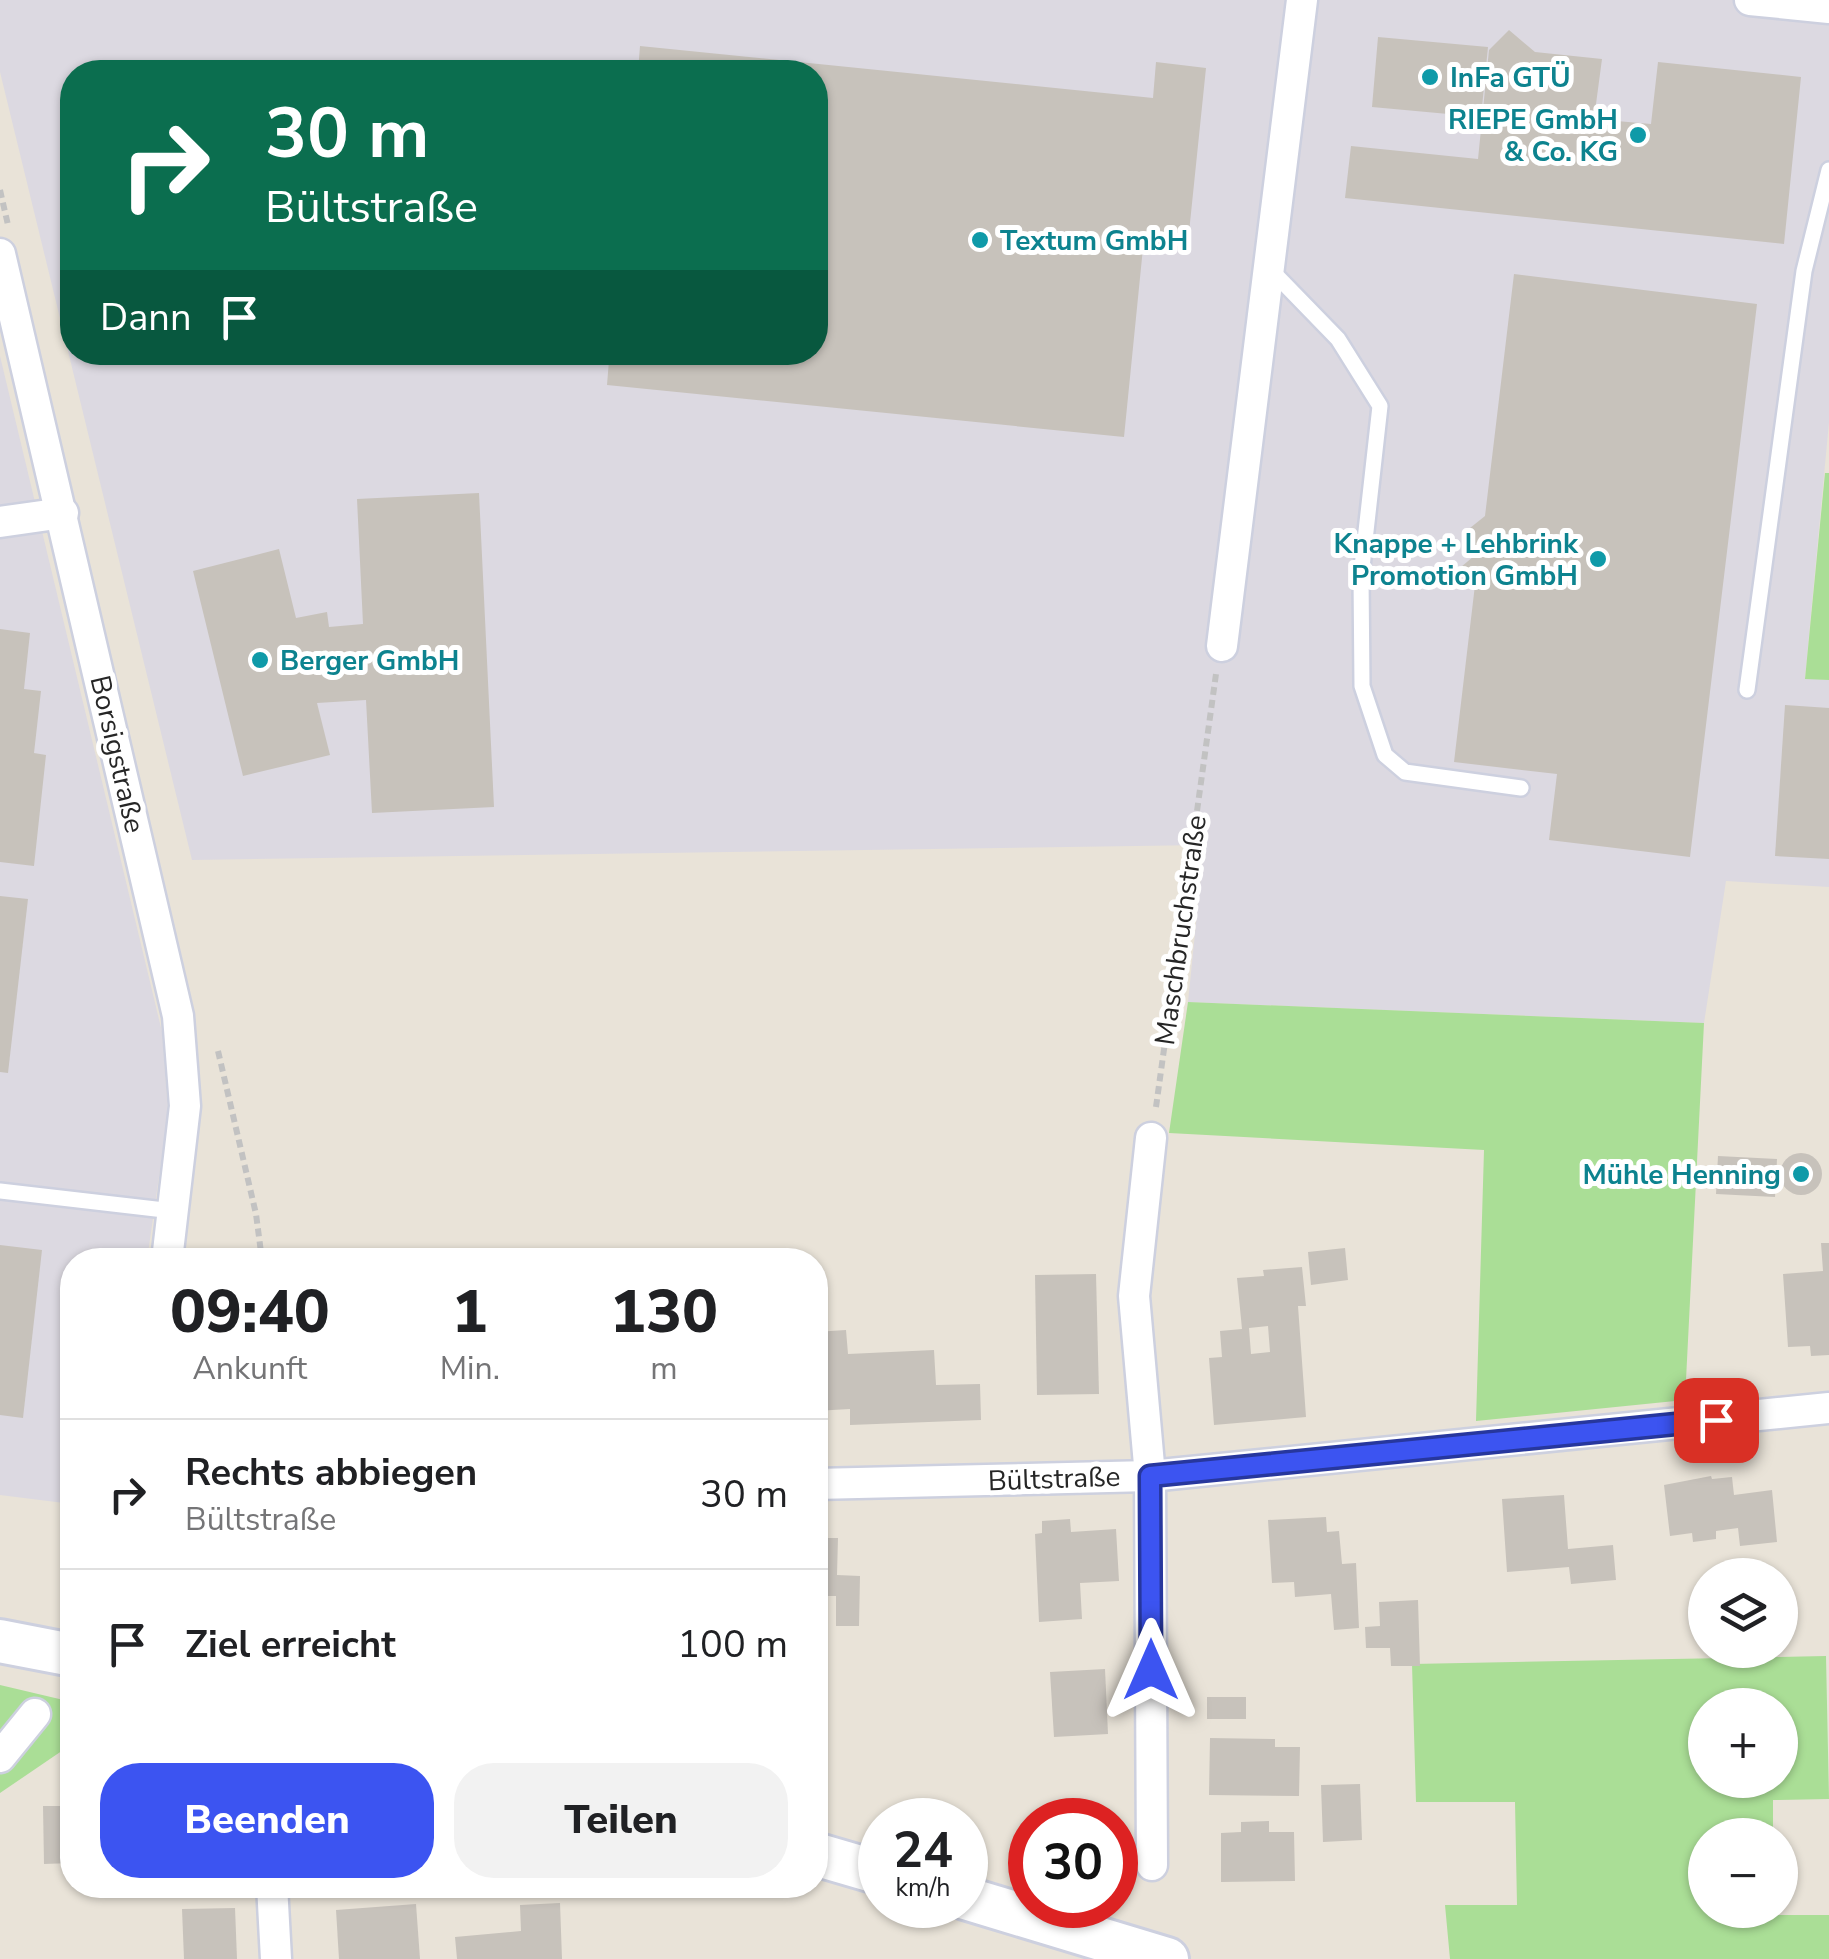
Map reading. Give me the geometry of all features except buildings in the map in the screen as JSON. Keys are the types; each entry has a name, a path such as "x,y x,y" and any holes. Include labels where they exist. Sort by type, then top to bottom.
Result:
{"main road":[{"path":"0,1641 60,1653"},
{"path":"828,1858 858,1867"},
{"path":"988,1905 1167,1959"}],"street":[{"path":"1222,646 1302,0"},
{"path":"1750,0 1829,8"},
{"name":"Borsigstraße","path":"0,254 178,1016 185,1106 168,1248"},
{"path":"0,522 63,512"},
{"path":"1151,1138 1134,1296 1150,1476 1152,1865"},
{"name":"Bültstraße","path":"828,1484 1150,1476 1829,1408"},
{"path":"0,1757 35,1714"},
{"path":"273,1898 276,1959"}],"lane":[{"path":"1747,690 1804,271 1829,170"},
{"path":"1267,266 1338,339 1380,406 1360,576 1362,686 1386,755 1405,772 1521,788"},
{"path":"0,1191 173,1210"}],"path":[{"name":"Maschbruchstraße","path":"1151,1138 1208,714 1222,646"}],"shaded area":[{"path":"0,0 1829,0 1829,422 1805,678 1829,680 1829,887 1726,881 1704,1023 1188,1002 1204,845 192,860 71,365 828,365 828,60 60,60 60,318 0,72"},
{"path":"0,356 162,1032 168,1114 149,1248 60,1248 60,1502 0,1495"}],"green space":[{"path":"1825,473 1829,473 1829,680 1805,679"},
{"path":"1188,1002 1704,1023 1685,1400 1476,1421 1484,1150 1169,1133"},
{"path":"1826,1656 1829,1799 1773,1800 1773,1818 1688,1818 1688,1928 1798,1928 1798,1915 1829,1915 1829,1959 1450,1959 1445,1905 1517,1905 1515,1802 1416,1802 1412,1664 1688,1659 1688,1668 1798,1668 1798,1657"},
{"path":"0,1685 60,1699 60,1752 0,1793"}],"place":[{"name":"InFa GTÜ","path":"1430,77"},
{"name":"RIEPE GmbH & Co. KG","path":"1638,135"},
{"name":"Textum GmbH","path":"980,240"},
{"name":"Knappe + Lehbrink Promotion GmbH","path":"1598,559"},
{"name":"Berger GmbH","path":"260,660"},
{"name":"Mühle Henning","path":"1801,1174"}],"route":[{"path":"1151,1670 1150,1476 1716,1420"}]}
